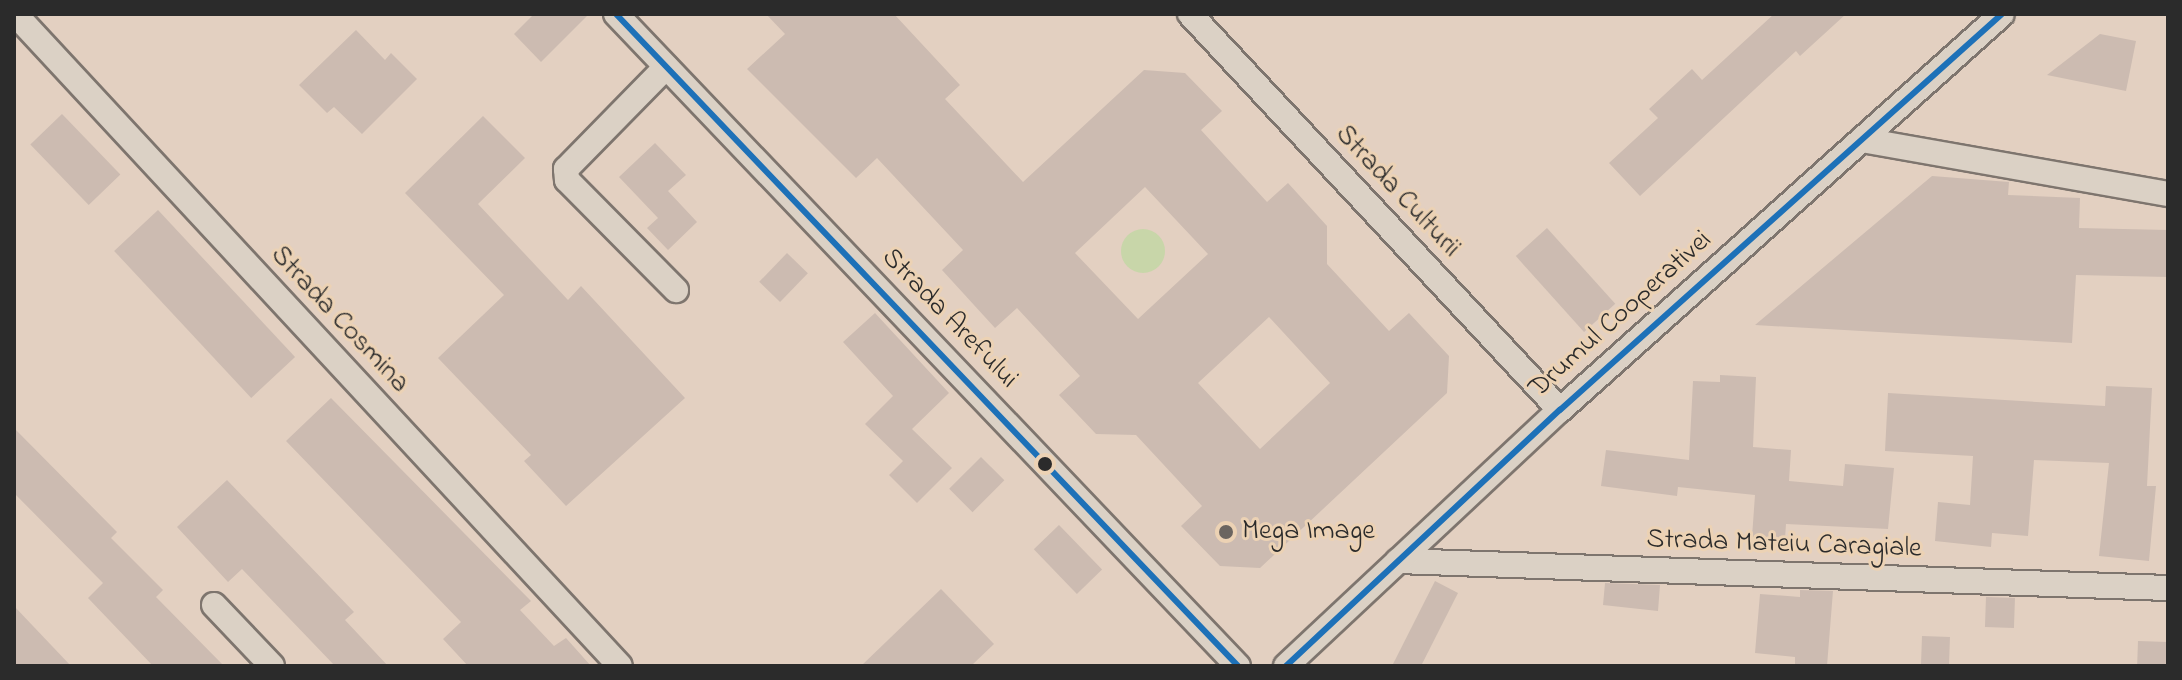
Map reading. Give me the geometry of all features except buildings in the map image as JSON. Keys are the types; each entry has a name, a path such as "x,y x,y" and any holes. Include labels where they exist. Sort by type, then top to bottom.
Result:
{"street":[{"name":"Strada Cosmina","path":"15,14 620,666"},
{"name":"Strada Arefului","path":"616,14 1238,666"},
{"name":"Strada Culturii","path":"1190,14 1560,410"},
{"name":"Drumul Cooperativei","path":"1286,666 1560,410 2002,14"},
{"path":"666,67 566,169 567,180 676,290"},
{"path":"1862,140 2168,194"},
{"name":"Strada Mateiu Caragiale","path":"1398,561 2168,588"},
{"path":"214,605 272,666"}],"green space":[{"path":"1143,229 1159,235 1165,251 1159,267 1143,273 1127,267 1121,251 1127,235"}],"transit line":[{"path":"616,14 1238,666"},
{"path":"1286,666 1560,410 2002,14"}],"place":[{"name":"Mega Image","path":"1226,532"}]}
